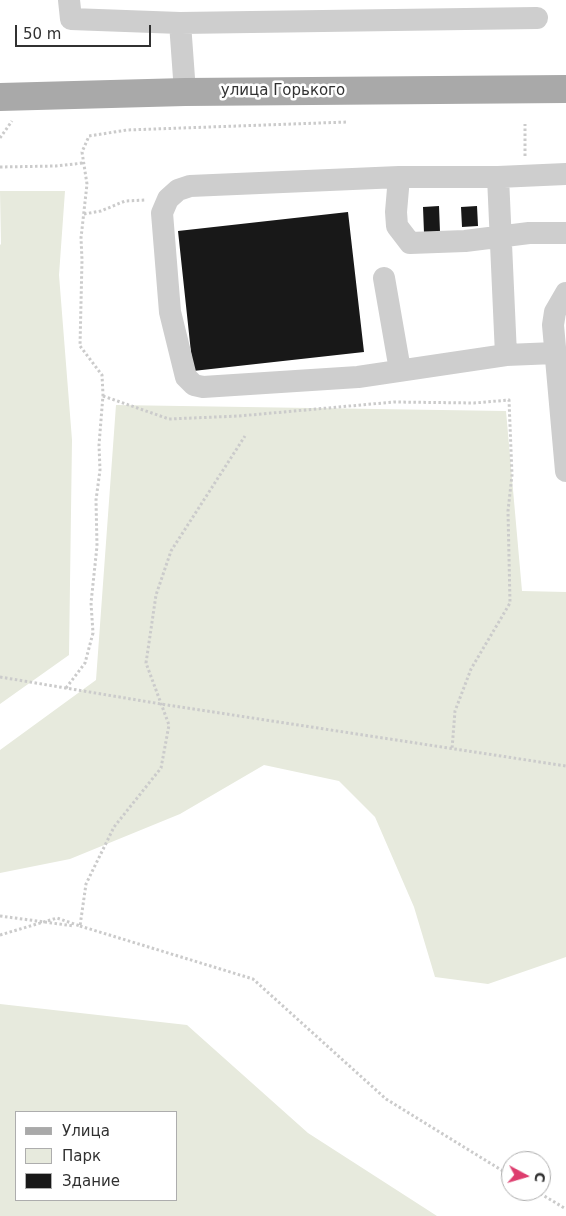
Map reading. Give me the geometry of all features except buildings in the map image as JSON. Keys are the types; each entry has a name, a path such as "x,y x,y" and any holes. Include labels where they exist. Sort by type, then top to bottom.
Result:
{"main road":[{"name":"улица Горького","path":"0,98 185,92 566,89"}],"lane":[{"path":"69,0 71,19 180,23 536,18"},
{"path":"180,23 185,92"},
{"path":"556,353 506,355 339,378 203,387 194,385 186,377 170,312 162,214 168,199 178,190 190,186 399,177 498,177 566,174"},
{"path":"399,177 396,212 397,226 410,243 465,240 529,233 566,233"},
{"path":"498,177 506,355"},
{"path":"384,278 400,370"},
{"path":"566,293 555,312 553,325 566,471"}],"path":[{"path":"0,138 12,121"},
{"path":"66,688 85,663 93,632 91,603 97,546 96,500 100,470 99,445 103,396 102,376 80,346 81,238 87,184 82,152 89,136 127,130 347,122"},
{"path":"524,164 525,124"},
{"path":"0,167 56,166 83,163"},
{"path":"83,214 101,211 125,201 168,199"},
{"path":"103,396 168,419 239,416 394,402 474,403 510,400 512,475 508,511 510,603 471,669 454,711 452,750"},
{"path":"80,926 86,884 114,826 161,768 169,725 146,664 156,595 171,552 245,436"},
{"path":"0,677 452,750 566,766"},
{"path":"0,916 80,926"},
{"path":"0,934 57,918 253,979 386,1100 501,1170"},
{"path":"551,1200 566,1209"}],"green space":[{"path":"0,191 65,191 59,275 72,440 69,655 0,704 1,244"},
{"path":"116,405 506,411 522,591 566,592 566,957 488,984 435,977 414,907 375,817 339,781 264,765 180,814 70,859 0,873 0,750 96,680"},
{"path":"0,1004 187,1025 308,1133 437,1216 0,1216"}]}
